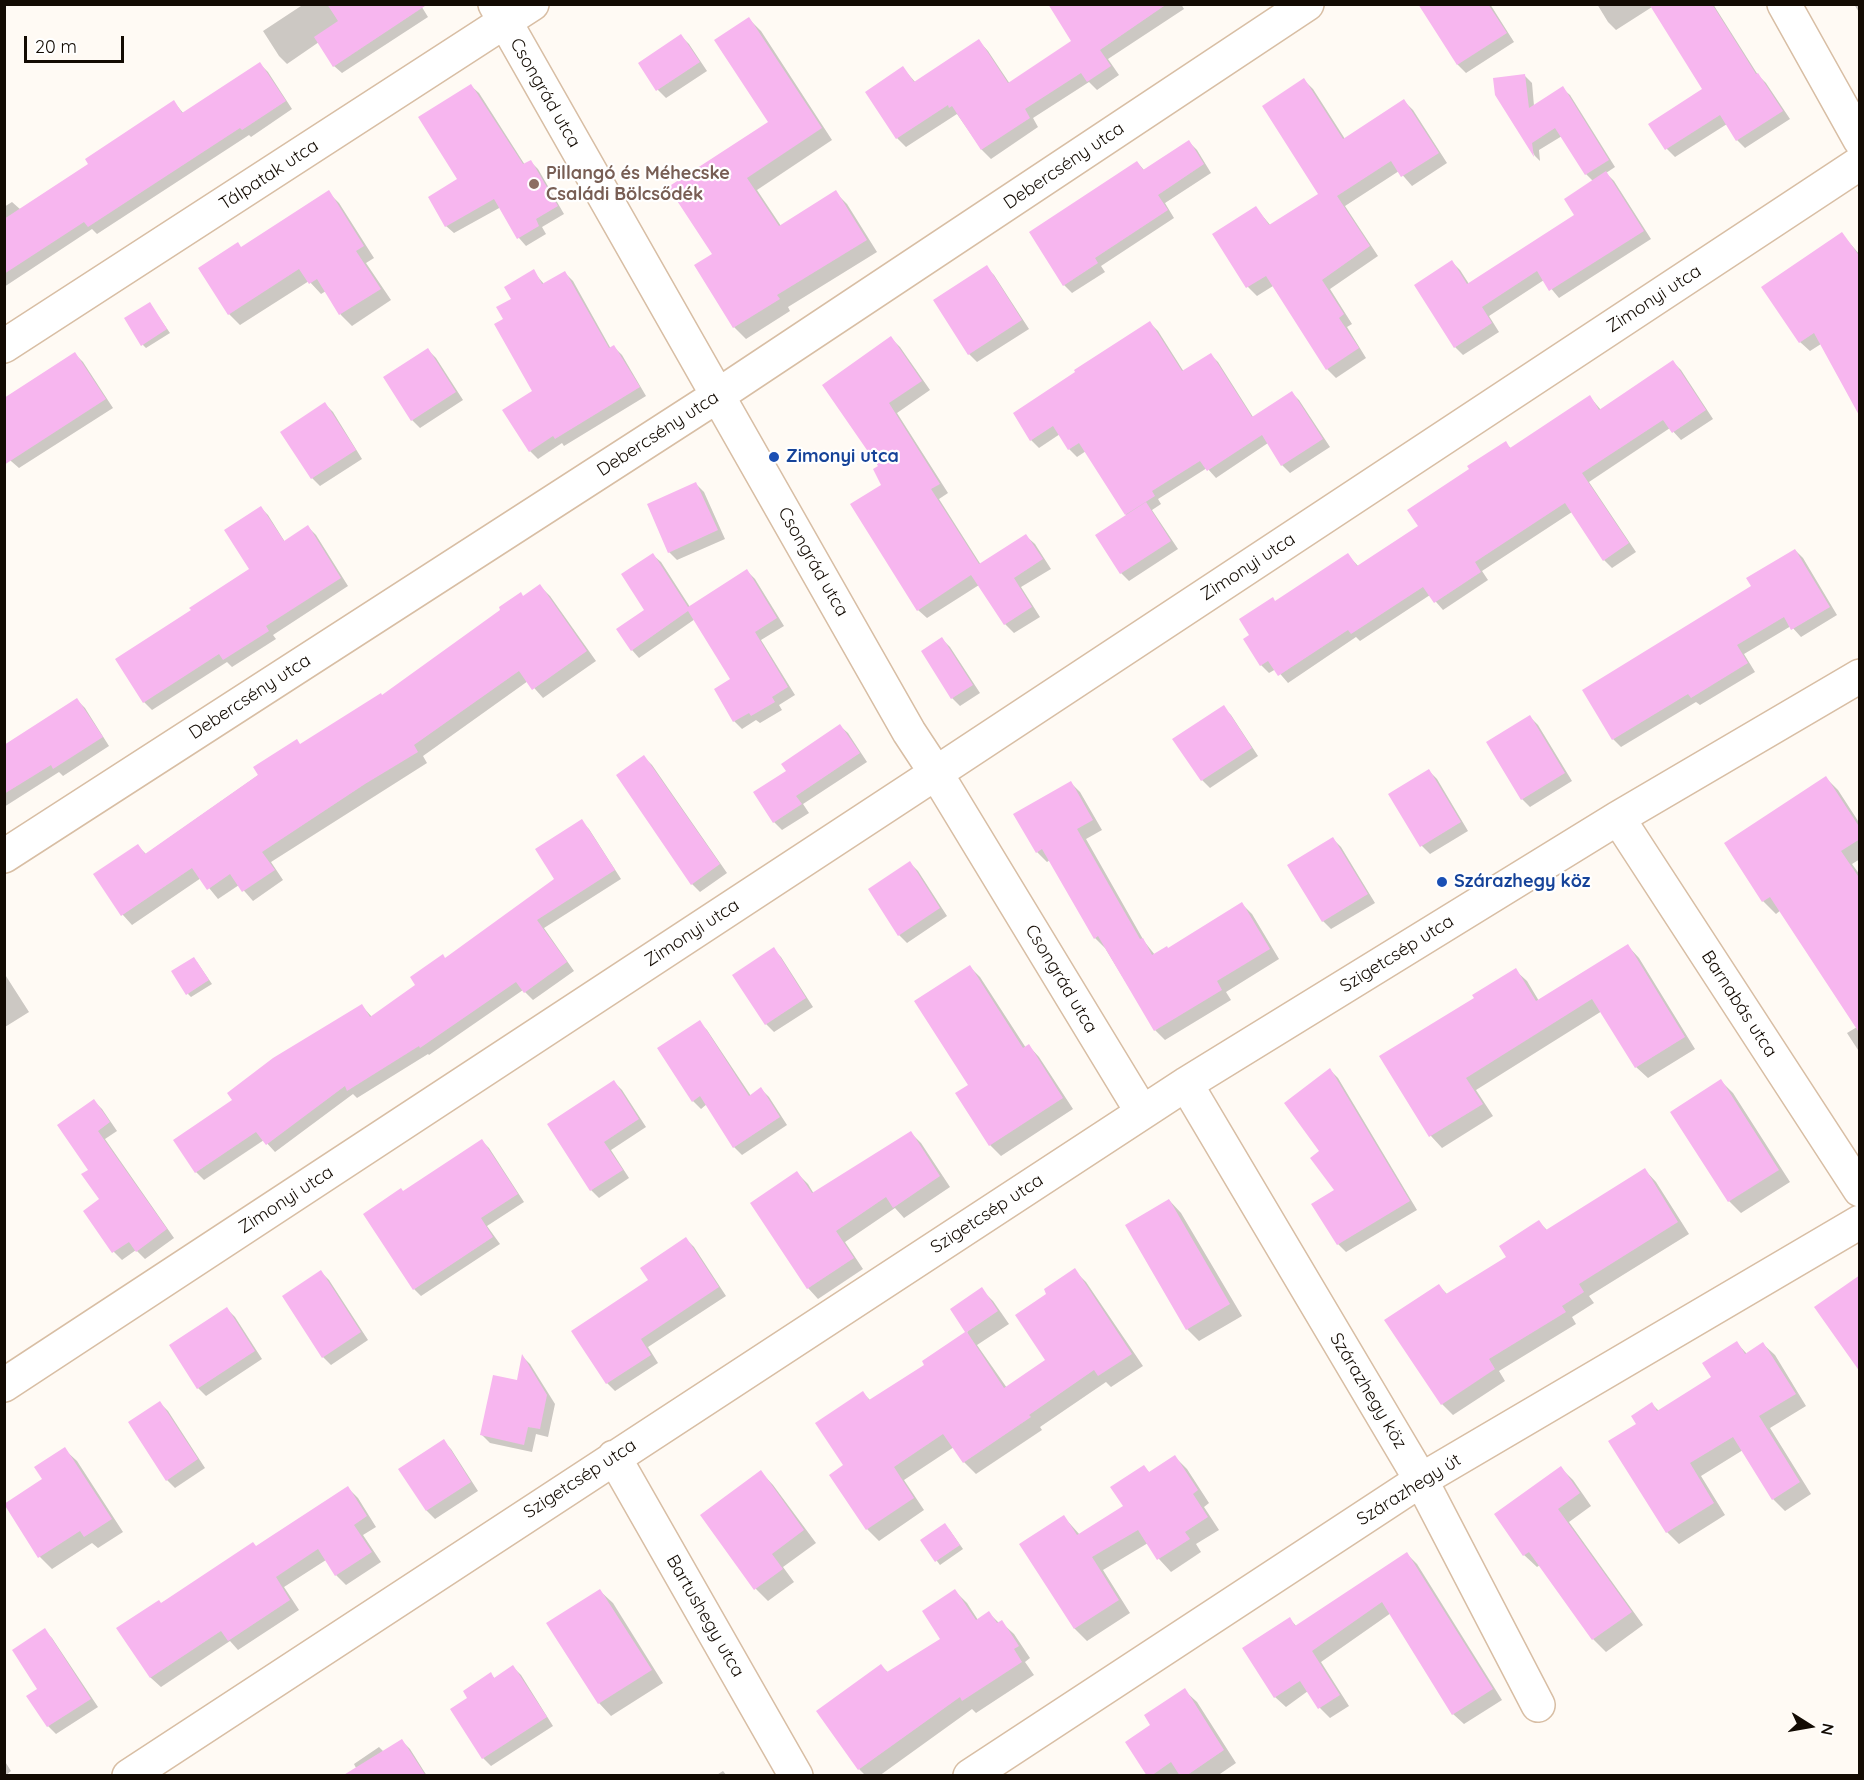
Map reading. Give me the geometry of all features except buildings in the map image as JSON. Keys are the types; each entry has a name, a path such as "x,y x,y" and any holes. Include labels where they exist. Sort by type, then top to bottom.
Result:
{"street":[{"name":"Tálpatak utca","path":"4,346 500,14 532,4"},
{"name":"Debercsény utca","path":"4,856 717,396 1307,4"},
{"path":"1784,4 1860,140"},
{"name":"Csongrád utca","path":"500,14 909,732 1142,1112"},
{"name":"Zimonyi utca","path":"4,1384 1860,163"},
{"name":"Szigetcsép utca","path":"129,1776 1186,1084 1618,818 1860,676"},
{"name":"Barnabás utca","path":"1618,818 1860,1190"},
{"name":"Szárazhegy köz","path":"1186,1084 1421,1480 1538,1705"},
{"name":"Szárazhegy út","path":"970,1776 1421,1480 1860,1222"},
{"name":"Bartushegy utca","path":"614,1457 796,1776"}],"place":[{"name":"Pillangó és Méhecske Családi Bölcsődék","path":"534,184"},
{"name":"Zimonyi utca","path":"774,457"},
{"name":"Szárazhegy köz","path":"1442,882"}]}
